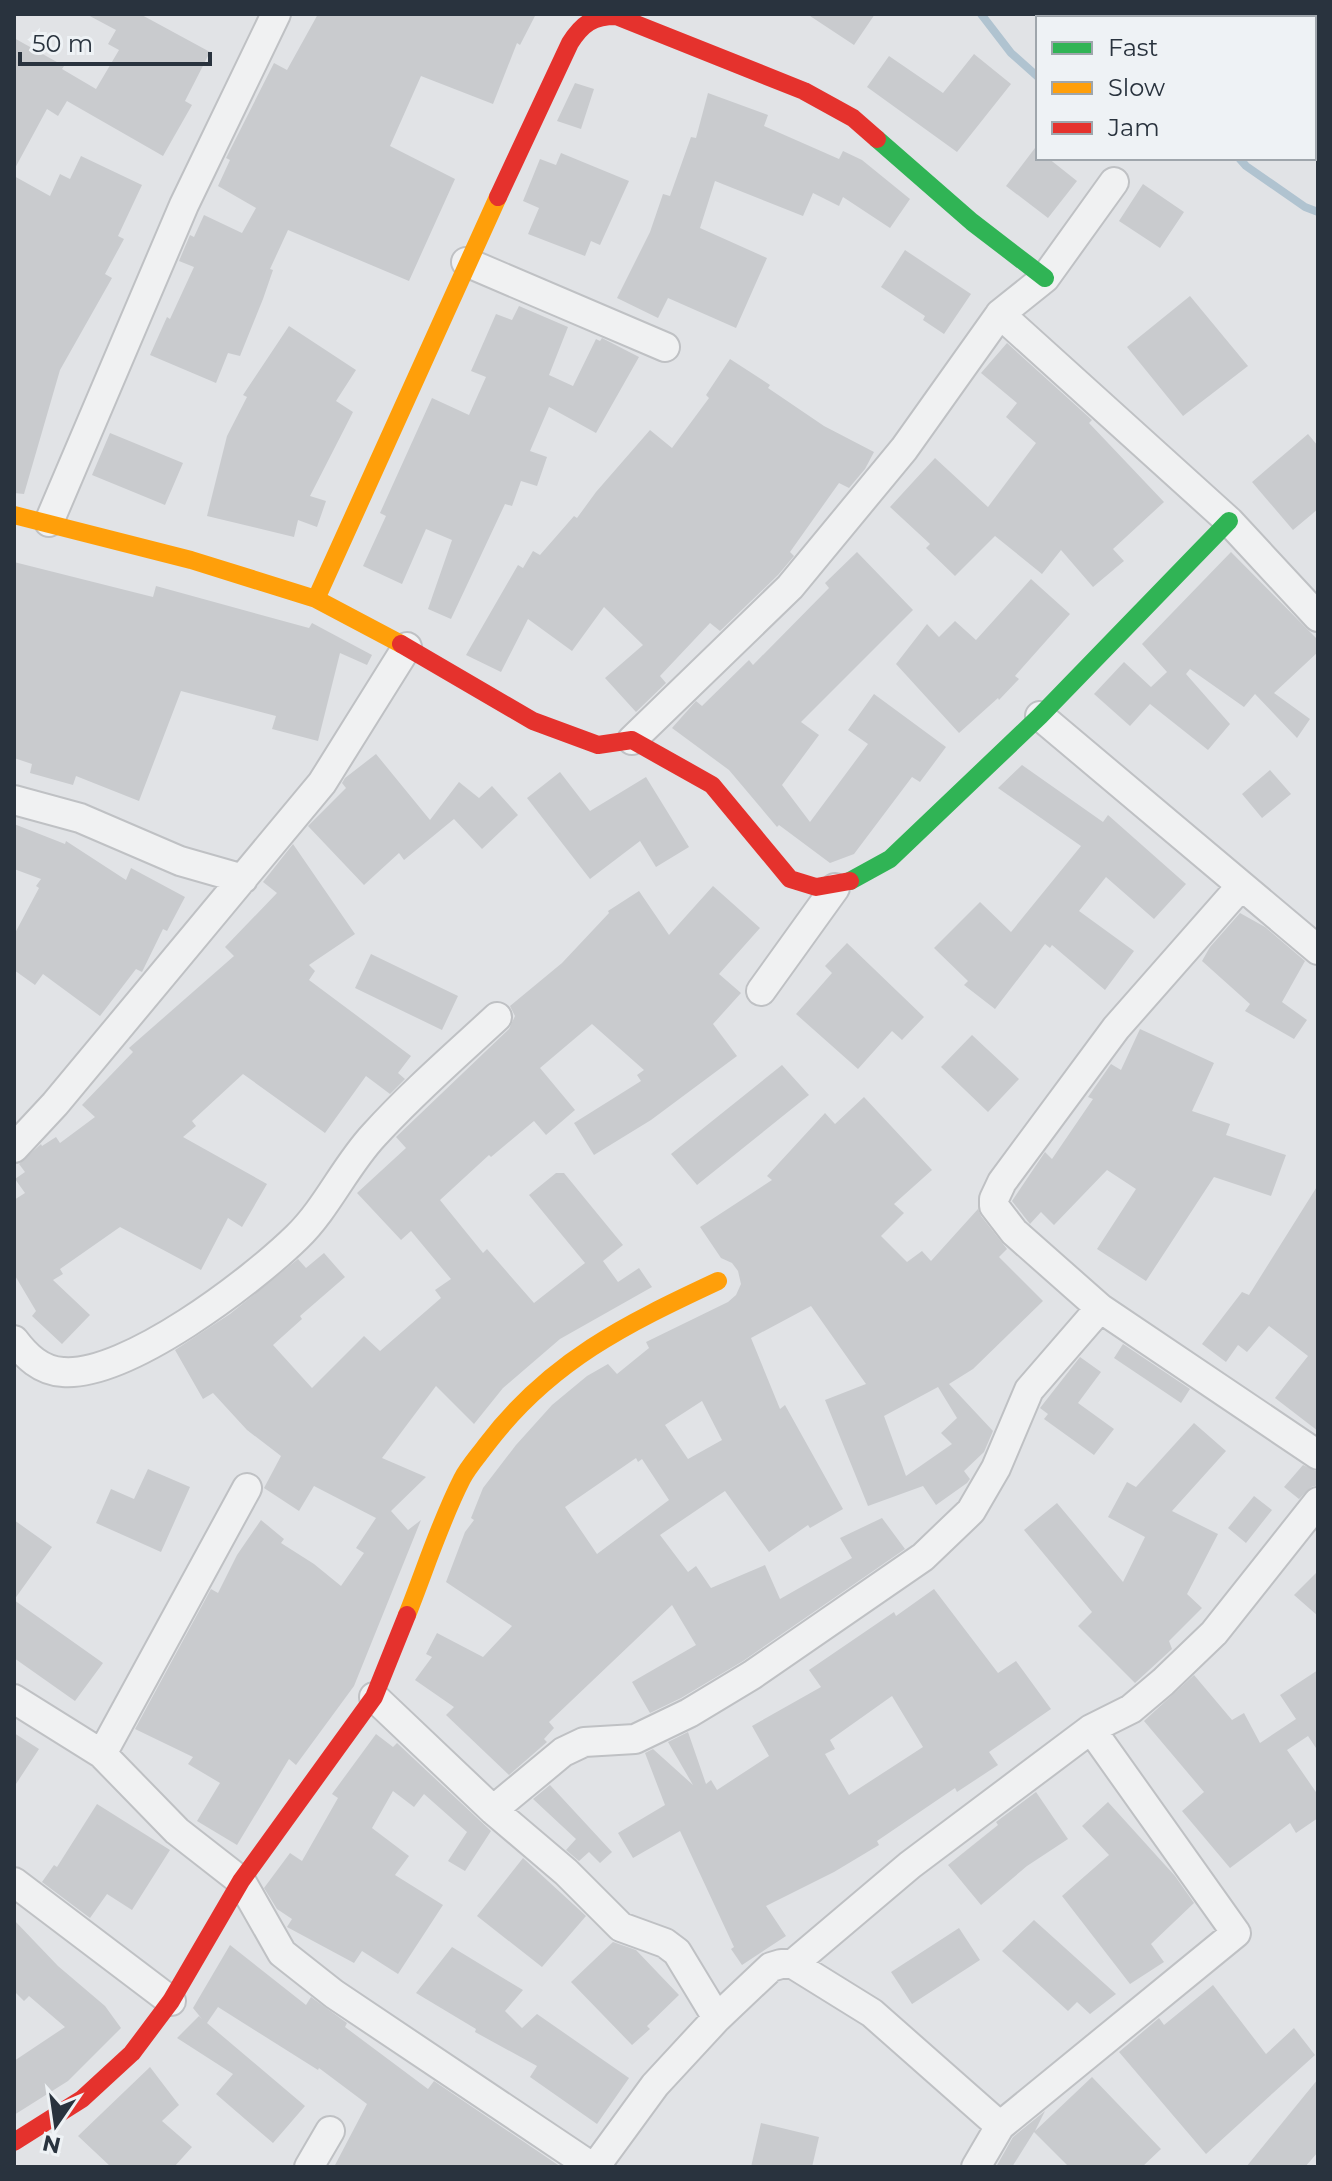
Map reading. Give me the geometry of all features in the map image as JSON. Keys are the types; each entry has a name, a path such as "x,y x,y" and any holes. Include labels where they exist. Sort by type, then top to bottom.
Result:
{"street":[{"path":"49,522 184,205 276,14"},
{"path":"316,599 559,62 591,16 616,16 804,91 853,118 972,222 1045,278"},
{"path":"14,515 191,560 316,599 407,647 533,721 598,745 632,740 790,587 904,449 1000,314 1045,278 1114,182"},
{"path":"466,262 665,347"},
{"path":"1000,314 1229,521 1318,617"},
{"path":"632,740 712,785 790,879 804,886 835,888 867,875 890,859 1040,716 1229,521"},
{"path":"14,1148 55,1104 322,783 407,647"},
{"path":"1040,716 1318,950"},
{"path":"14,800 80,818 180,861 243,879"},
{"path":"1241,886 1116,1028 1002,1182 994,1206 1014,1232 1100,1308 1318,1455"},
{"path":"761,991 835,888"},
{"path":"14,1340 26,1356 45,1368 63,1372 83,1371 135,1354 236,1290 299,1236 372,1136 497,1017"},
{"path":"14,2142 82,2099 132,2053 171,2001 241,1881 374,1697 463,1477 498,1430 536,1388 574,1357 646,1315 718,1281"},
{"path":"493,1810 563,1752 584,1742 635,1739 689,1713 765,1667 923,1557 971,1511 996,1468 1029,1390 1100,1308"},
{"path":"102,1754 247,1488"},
{"path":"793,1964 910,1865 1091,1729 1131,1709 1214,1633 1318,1502"},
{"path":"374,1697 493,1810 566,1872 621,1927 665,1943 677,1952 717,2018"},
{"path":"14,1699 102,1754 177,1831 241,1881 282,1953 334,1994 594,2167 655,2085 717,2018 771,1967 781,1964 793,1964 872,2013 1000,2126"},
{"path":"976,2167 1000,2126 1236,1933 1091,1729"},
{"path":"14,1882 171,2001"},
{"path":"309,2167 330,2131"}],"building":[{"path":"86,14 140,14 210,52 185,101 192,105 163,156 67,101 58,116 47,109 14,170 14,38 64,66 62,69 96,89 119,50 108,44 116,30"},
{"path":"318,14 536,14 520,45 517,43 493,104 421,76 390,146 455,179 409,281 288,230 270,269 273,270 240,356 228,353 216,383 150,355 194,267 179,261 190,235 194,237 204,215 242,233 256,208 218,186 230,160 226,158 274,63 287,70"},
{"path":"807,14 875,14 854,45"},
{"path":"974,54 1011,84 957,152 867,87 889,56 943,93"},
{"path":"575,83 594,89 581,129 557,121"},
{"path":"708,93 768,115 764,126 839,159 843,151 862,160 910,199 890,228 843,197 839,206 813,193 803,216 715,181 700,228 767,258 736,328 668,298 658,318 617,298 650,232 663,194 670,196 691,137 696,138"},
{"path":"1035,148 1036,160 1051,160 1077,181 1048,218 1006,186"},
{"path":"561,153 629,181 600,245 591,241 585,256 528,234 539,208 523,201 540,159 556,165"},
{"path":"81,156 142,185 118,236 124,239 105,274 112,278 60,370 24,494 14,493 14,176 50,196 60,174 70,179"},
{"path":"1143,184 1184,212 1160,248 1119,221"},
{"path":"905,250 971,294 944,334 923,320 925,316 881,287"},
{"path":"1190,296 1248,366 1183,416 1127,347"},
{"path":"519,306 568,327 549,375 573,386 596,339 600,341 602,338 639,357 596,433 549,407 530,451 547,457 537,486 521,481 512,506 505,504 451,619 428,609 452,540 426,529 402,584 363,566 386,516 380,513 432,398 469,415 486,377 471,371 496,314 512,320"},
{"path":"289,326 356,370 336,401 353,412 310,496 326,501 317,527 298,520 294,537 207,516 227,436 247,397 243,395"},
{"path":"1007,343 1092,420 1089,423 1164,502 1113,549 1124,561 1093,587 1061,550 1042,574 995,536 955,576 926,548 930,544 890,507 935,458 988,507 1036,443 1006,417 1017,403 981,373"},
{"path":"730,359 824,426 874,452 849,488 839,483 790,552 794,556 778,575 720,631 710,623 660,676 666,683 636,712 605,678 643,645 604,607 572,651 528,619 501,672 466,655 518,565 523,568 533,551 540,555 574,516 577,518 650,430 672,448 709,398 706,395"},
{"path":"110,433 183,463 165,505 92,475"},
{"path":"1308,434 1318,446 1318,509 1293,530 1252,482"},
{"path":"857,552 913,610 801,722 819,735 782,785 810,822 868,744 848,730 874,694 946,747 920,782 912,777 854,854 830,863 779,825 777,827 729,770 672,728 696,701 702,706 749,660 753,665 829,588 825,583"},
{"path":"1231,552 1318,640 1318,652 1274,693 1310,719 1297,738 1255,694 1244,707 1190,669 1186,674 1230,724 1208,750 1150,704 1130,726 1094,694 1124,662 1151,687 1167,672 1142,644"},
{"path":"14,562 153,597 156,586 309,628 312,623 372,655 367,665 340,653 318,741 272,729 276,716 181,691 139,801 76,776 73,785 30,773 32,764 14,758"},
{"path":"1031,579 1070,614 1015,676 1019,679 959,733 896,664 927,624 939,637 955,621 976,640"},
{"path":"376,754 430,820 459,782 479,798 492,786 518,815 482,849 454,819 404,860 399,853 364,885 308,826 346,788 342,783 345,778"},
{"path":"1022,765 1103,822 1108,815 1186,884 1154,919 1106,877 1079,911 1134,951 1105,990 1052,945 1050,948 1045,944 995,1009 964,985 968,981 934,948 980,902 1011,932 1081,846 998,788"},
{"path":"1270,770 1291,794 1262,818 1242,794"},
{"path":"560,772 590,811 646,777 689,847 656,867 640,841 590,879 527,798"},
{"path":"14,824 65,844 66,841 126,880 131,868 185,897 167,931 163,929 142,972 136,969 100,1016 43,974 35,985 14,970 14,935 41,879 14,869"},
{"path":"293,844 355,934 309,965 315,971 309,980 411,1056 398,1073 405,1079 390,1094 366,1076 325,1133 243,1074 192,1121 196,1126 183,1137 267,1184 242,1227 228,1218 201,1270 120,1227 60,1269 63,1274 53,1280 90,1315 62,1344 32,1316 36,1311 14,1274 14,1200 25,1193 15,1179 25,1172 19,1164 41,1144 56,1137 60,1143 95,1117 82,1105 133,1052 129,1048 234,956 225,947 277,893 263,882"},
{"path":"713,886 760,928 719,974 741,993 713,1024 737,1056 651,1120 594,1155 574,1123 641,1081 637,1075 644,1070 592,1024 540,1068 575,1110 546,1135 534,1121 491,1157 489,1155 440,1200 483,1253 487,1249 534,1303 585,1263 529,1195 556,1173 564,1173 623,1245 603,1261 618,1282 639,1268 652,1287 560,1339 503,1388 474,1424 436,1386 382,1458 426,1477 391,1511 408,1530 421,1520 354,1686 296,1765 289,1759 237,1845 197,1821 220,1783 188,1764 193,1757 135,1729 211,1589 218,1593 237,1555 261,1520 284,1539 281,1543 341,1586 364,1553 356,1548 376,1518 314,1486 299,1511 264,1488 281,1456 247,1430 213,1393 203,1399 175,1350 230,1314 298,1259 306,1268 324,1253 345,1277 300,1316 302,1319 273,1345 312,1388 364,1336 380,1351 441,1298 435,1290 451,1279 411,1231 401,1240 357,1193 406,1148 396,1137 509,1029 515,1016 510,1006 562,963 608,911 639,891 669,935"},
{"path":"1240,913 1265,927 1305,961 1282,1002 1307,1020 1294,1039 1245,1011 1250,1004 1202,961 1210,947"},
{"path":"847,943 924,1017 902,1040 892,1031 858,1069 796,1014 832,973 825,966"},
{"path":"371,954 458,996 442,1030 355,988"},
{"path":"1140,1029 1214,1063 1192,1111 1230,1124 1226,1135 1286,1155 1271,1196 1214,1177 1146,1281 1097,1249 1136,1189 1107,1170 1054,1225 1041,1212 1030,1224 1012,1201 1045,1152 1052,1159 1093,1099 1088,1097 1111,1064 1121,1070"},
{"path":"972,1035 1019,1079 988,1112 941,1067"},
{"path":"782,1065 809,1095 697,1185 671,1154"},
{"path":"864,1097 932,1170 894,1204 904,1213 881,1236 907,1262 922,1251 931,1261 978,1209 1007,1249 999,1257 1043,1301 973,1369 949,1384 993,1431 984,1452 964,1471 970,1479 967,1483 936,1505 923,1486 868,1506 825,1400 866,1384 811,1306 751,1338 780,1409 785,1405 843,1509 810,1528 808,1525 769,1552 725,1491 660,1535 688,1572 696,1566 711,1588 765,1565 780,1599 852,1558 840,1538 882,1518 905,1549 743,1661 650,1713 632,1682 696,1645 672,1605 549,1722 554,1728 544,1739 547,1742 509,1775 446,1715 454,1707 415,1680 432,1657 426,1654 437,1633 483,1657 512,1626 446,1582 465,1532 474,1520 471,1518 483,1488 552,1405 587,1376 608,1364 617,1374 649,1348 646,1342 728,1302 736,1295 741,1284 738,1271 732,1263 721,1258 700,1227 772,1180 767,1176 825,1113 835,1124","holes":["938,1387 957,1418 941,1433 952,1444 906,1476 884,1416","702,1401 722,1440 688,1459 665,1425","636,1458 638,1462 642,1459 669,1500 597,1554 565,1507"]},
{"path":"1318,1185 1318,1431 1275,1398 1308,1356 1269,1326 1247,1352 1238,1345 1226,1362 1202,1344 1242,1292 1249,1295"},
{"path":"1123,1344 1190,1389 1181,1403 1114,1358"},
{"path":"1080,1357 1101,1372 1078,1403 1114,1429 1094,1455 1044,1419 1048,1414 1040,1408"},
{"path":"1194,1423 1226,1451 1172,1511 1218,1534 1187,1594 1202,1608 1169,1641 1172,1649 1135,1683 1078,1626 1092,1612 1024,1530 1057,1503 1123,1582 1145,1537 1108,1517 1127,1482 1136,1487"},
{"path":"1303,1465 1318,1472 1318,1485 1311,1487 1299,1499 1284,1487"},
{"path":"148,1469 190,1487 161,1552 96,1523 111,1489 134,1499"},
{"path":"1254,1496 1272,1510 1246,1543 1228,1528"},
{"path":"14,1520 52,1547 14,1600"},
{"path":"1318,1571 1318,1616 1294,1595"},
{"path":"934,1589 998,1673 1016,1661 1051,1709 989,1752 998,1765 957,1792 955,1788 877,1841 879,1845 766,1906 786,1936 742,1965 731,1949 734,1947 680,1831 633,1858 618,1833 665,1805 645,1753 653,1749 693,1785 668,1742 688,1732 706,1784 711,1780 717,1790 769,1756 752,1726 821,1687 809,1670 894,1612 896,1616","holes":["892,1696 923,1747 849,1795 825,1754 835,1749 830,1740"]},
{"path":"14,1600 103,1663 75,1701 14,1658"},
{"path":"1318,1670 1318,1751 1308,1736 1287,1750 1318,1795 1318,1818 1296,1833 1290,1823 1230,1868 1182,1811 1204,1792 1144,1721 1194,1675 1232,1720 1244,1713 1260,1743 1296,1719 1280,1695"},
{"path":"14,1733 39,1749 14,1787"},
{"path":"376,1734 393,1747 397,1743 491,1831 465,1871 448,1861 467,1832 424,1794 414,1807 393,1791 372,1828 409,1856 395,1875 443,1905 398,1974 362,1951 354,1963 287,1927 292,1919 277,1909 264,1888 290,1853 302,1861 338,1798 332,1794"},
{"path":"550,1785 612,1852 600,1863 589,1852 579,1861 566,1850 576,1839 533,1799"},
{"path":"1036,1792 1068,1839 1027,1866 981,1905 948,1865 998,1825 996,1822"},
{"path":"1108,1802 1175,1876 1194,1903 1151,1944 1164,1962 1130,1984 1062,1896 1109,1855 1082,1826"},
{"path":"97,1804 170,1850 132,1910 107,1894 90,1918 42,1882 54,1865 57,1867"},
{"path":"523,1858 586,1916 542,1967 477,1916"},
{"path":"14,1920 58,1966 105,2006 121,2028 68,2081 14,2115 14,2061 65,2027 29,1996 24,2001 14,1991"},
{"path":"1034,1920 1116,1994 1090,2014 1077,2002 1068,2011 1002,1951"},
{"path":"959,1928 980,1960 912,2004 891,1972"},
{"path":"613,1942 636,1950 679,1995 632,2045 571,1982"},
{"path":"230,1945 306,2005 311,1997 347,2023 345,2027 428,2089 434,2081 561,2167 334,2167 367,2104 319,2068 218,2007 207,2023 305,2106 273,2143 216,2094 233,2074 177,2038 199,2016 202,2019 193,2008"},
{"path":"452,1947 523,1990 505,2011 522,2028 537,2014 629,2078 597,2124 530,2077 537,2066 475,2032 476,2029 416,1993"},
{"path":"1213,1985 1266,2054 1294,2028 1315,2055 1206,2154 1119,2052 1159,2018 1164,2025"},
{"path":"150,2067 179,2105 162,2121 192,2147 174,2167 111,2167 78,2136"},
{"path":"1092,2077 1161,2149 1142,2167 1069,2167 1034,2132 1012,2167 996,2167 1013,2137 1045,2111 1035,2131"},
{"path":"1318,2079 1318,2152 1305,2167 1246,2167"},
{"path":"761,2123 819,2137 812,2167 751,2167"}],"waterway":[{"path":"981,14 1011,53 1036,75"},
{"path":"1241,160 1305,207 1318,212"}],"traffic: fast":[{"path":"877,139 972,222 1045,278"},
{"path":"850,881 890,859 1040,716 1229,521"}],"traffic: slow":[{"path":"316,599 498,197"},
{"path":"14,515 191,560 316,599 401,644"},
{"path":"407,1615 462,1479 511,1415 564,1367 592,1348 652,1313 718,1281"}],"traffic: jam":[{"path":"498,197 570,43 589,22 608,16 616,16 804,91 853,118 877,139"},
{"path":"401,644 533,721 598,745 632,740 712,785 790,879 816,887 850,881"},
{"path":"14,2142 82,2099 132,2053 171,2001 241,1881 374,1697 407,1615"}]}
